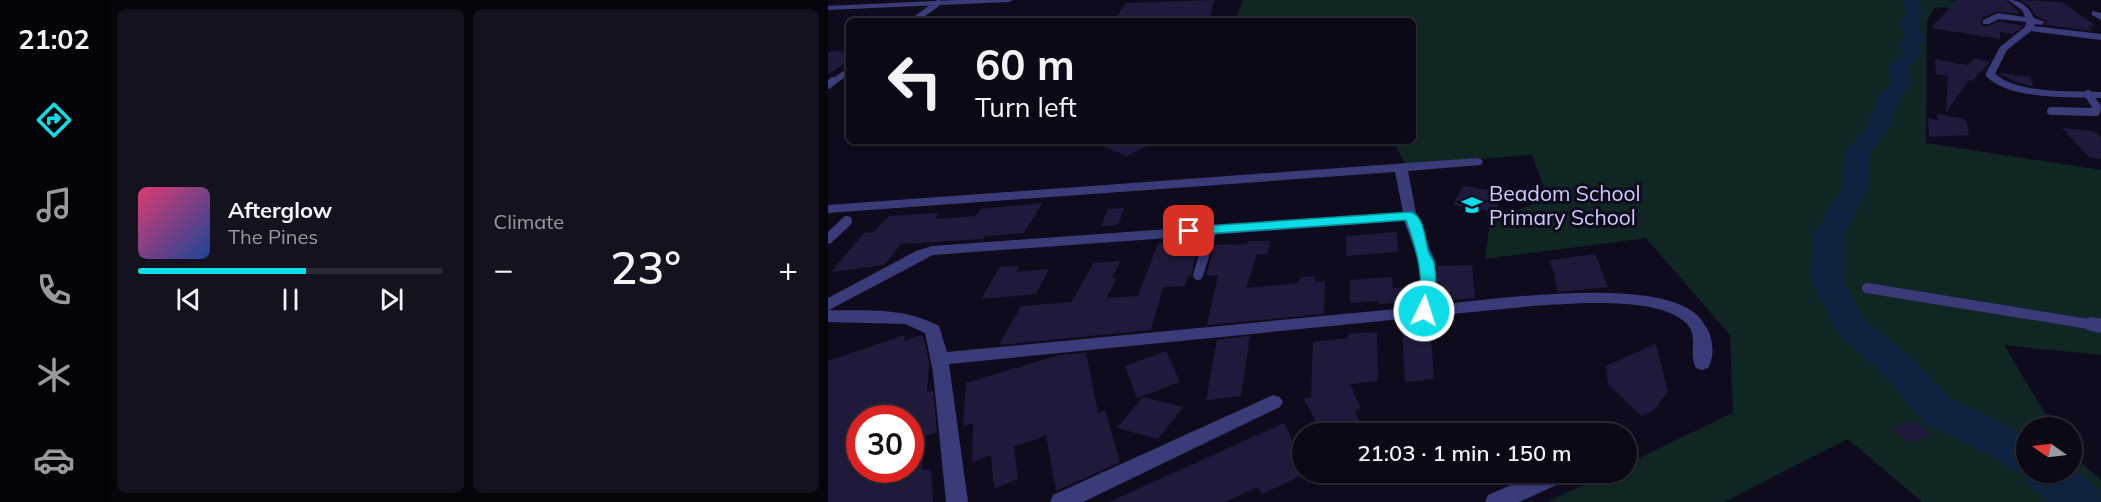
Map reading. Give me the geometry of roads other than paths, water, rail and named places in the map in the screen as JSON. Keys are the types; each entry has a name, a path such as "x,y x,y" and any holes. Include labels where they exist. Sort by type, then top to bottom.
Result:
{"street":[{"path":"828,0 842,0"},
{"path":"828,8 1009,0"},
{"path":"2012,0 2025,9 2030,24"},
{"path":"1986,22 1998,16 2101,37"},
{"path":"2101,27 2030,24 2002,49 1990,75 2002,85 2016,88 2101,95"},
{"path":"828,209 1477,162"},
{"path":"1401,168 1411,216 1420,240 1421,251 1427,261 1428,298 1424,311"},
{"path":"828,305 921,254 932,251 1411,216"},
{"path":"939,359 1533,301 1626,298 1661,304 1685,312 1702,334 1702,363"},
{"path":"828,316 916,321 933,330 939,359 957,502"},
{"path":"1061,502 1273,402"},
{"path":"1496,502 1539,483"}],"lane":[{"path":"917,18 938,3"},
{"path":"828,85 846,73"},
{"path":"2050,111 2096,112 2097,107 2088,94"},
{"path":"828,239 847,221"},
{"path":"1198,274 1212,230"},
{"path":"1867,288 2101,326"}],"waterway":[{"path":"1911,0 1915,13 1908,24 1916,39 1907,44 1914,54 1898,65 1902,82 1891,95 1875,132 1857,152 1856,187 1829,235 1827,280 1850,326 1895,364 1937,410 2016,450"},
{"path":"2058,483 2081,502"}],"place":[{"name":"Beadom School Primary School","path":"1472,205"}]}
